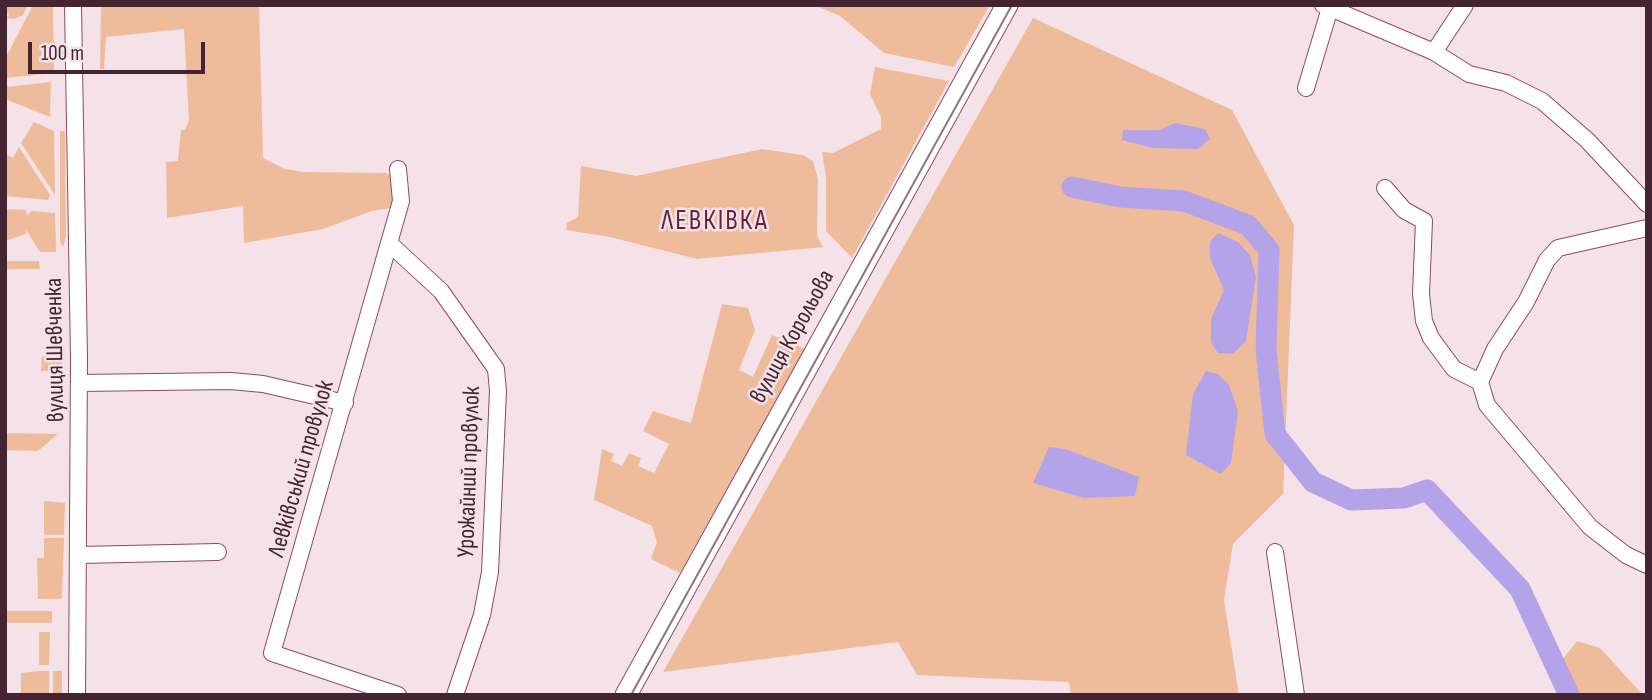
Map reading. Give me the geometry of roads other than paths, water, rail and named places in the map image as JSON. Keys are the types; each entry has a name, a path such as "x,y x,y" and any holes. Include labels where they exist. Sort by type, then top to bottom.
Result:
{"main road":[{"name":"вулиця Корольова","path":"626,695 1007,5"},
{"name":"вулиця Корольова","path":"641,695 1022,5"}],"street":[{"name":"вулиця Шевченка","path":"73,5 79,383 77,695"},
{"path":"1434,52 1465,5"},
{"path":"1306,88 1326,7 1434,52 1469,75 1506,83 1552,108 1587,140 1647,204"},
{"name":"Левківський провулок","path":"398,169 401,201 390,244 272,653 398,695"},
{"path":"1385,188 1404,210 1424,221 1421,294 1424,321 1431,338 1454,369 1480,382 1492,411 1590,527 1626,555 1647,565"},
{"path":"1480,382 1494,349 1526,302 1547,260 1558,248 1647,228"},
{"name":"Урожайний провулок","path":"390,244 441,291 496,369 498,391 490,572 482,615 455,695"},
{"path":"79,383 231,381 263,384 345,403"},
{"path":"79,555 218,552"},
{"path":"1275,552 1296,695"}],"waterway":[{"path":"1072,187 1120,197 1184,201 1248,225 1269,250 1266,350 1275,434 1313,482 1351,500 1404,498 1427,490 1520,589 1569,695"}],"tram line":[{"path":"631,695 1012,5"}],"district":[{"name":"ЛЕВКІВКА","path":"715,222"}]}
